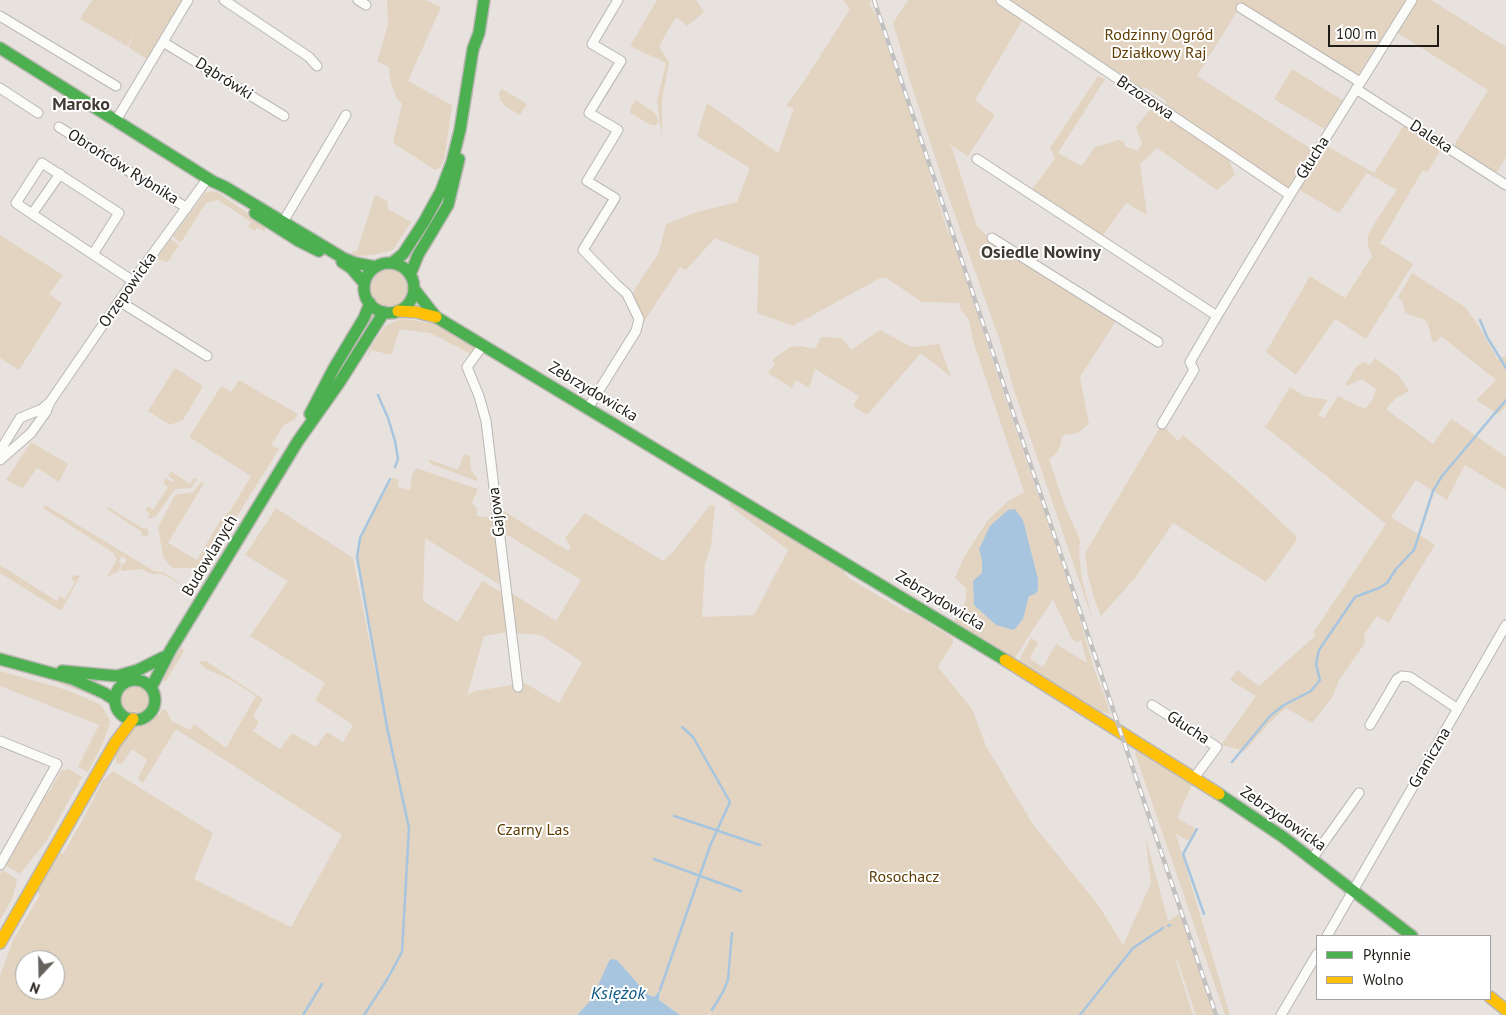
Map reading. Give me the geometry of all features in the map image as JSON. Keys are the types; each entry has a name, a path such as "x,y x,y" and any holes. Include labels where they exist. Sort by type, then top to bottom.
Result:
{"street":[{"path":"115,122 188,0"},
{"path":"224,0 309,57 318,66"},
{"path":"358,0 366,5"},
{"path":"392,263 405,252 435,203 452,162 460,130 473,49 477,0"},
{"path":"473,49 479,33 484,0"},
{"path":"588,408 636,330 639,319 627,294 583,250 615,198 587,181 618,130 589,113 621,61 592,44 618,0"},
{"name":"Brzozowa","path":"1001,0 1290,194"},
{"name":"Głucha","path":"1162,424 1194,370 1190,362 1217,316 1290,194 1412,0"},
{"name":"Daleka","path":"1241,8 1506,185"},
{"path":"0,16 116,86"},
{"name":"Dąbrówki","path":"163,42 284,116"},
{"path":"0,48 210,180 287,234 351,268 364,283"},
{"path":"1,91 38,113"},
{"path":"283,222 346,115"},
{"name":"Obrońców Rybnika","path":"59,127 186,208"},
{"path":"410,275 416,259 442,216 451,197 460,152 460,130"},
{"path":"977,159 1217,316"},
{"path":"92,254 119,213 42,163 16,203 32,214 92,254 133,281"},
{"path":"32,214 60,174"},
{"path":"210,180 348,260 357,264 376,267"},
{"name":"Orzepowicka","path":"5,449 27,438 37,425 50,402 133,281 186,208 210,180"},
{"path":"992,238 1158,342"},
{"path":"385,263 392,263 404,268 410,275 414,289 408,304 398,311 384,312 376,309 370,303 365,295 364,283 368,275 376,267 385,263"},
{"name":"Zebrzydowicka","path":"414,289 436,317 1020,669 1265,824 1411,935"},
{"path":"119,302 207,356"},
{"name":"Budowlanych","path":"298,441 306,420 366,314 370,303"},
{"name":"Zebrzydowicka","path":"398,311 436,317"},
{"name":"Budowlanych","path":"151,688 167,654 298,441 339,383 384,312"},
{"name":"Gajowa","path":"483,345 467,367 479,396 486,421 518,688"},
{"name":"Orzepowicka","path":"0,460 20,418 42,409 50,402"},
{"path":"28,414 37,425"},
{"name":"Graniczna","path":"1328,935 1506,625"},
{"path":"49,672 66,670 103,676 117,676 138,670 167,654"},
{"path":"141,681 167,654"},
{"path":"0,659 73,679 104,692 115,700"},
{"path":"1370,726 1397,679 1401,676 1410,677 1458,709"},
{"path":"73,679 87,680 118,688"},
{"path":"128,681 141,681 151,688 154,700 152,710 145,717 133,719 121,714 116,707 115,700 118,688 128,681"},
{"name":"Głucha","path":"1152,705 1216,747 1194,778"},
{"path":"115,743 121,714"},
{"path":"0,943 115,743 133,719"},
{"path":"0,741 56,764 1,859"},
{"path":"1312,859 1359,792"},
{"path":"1281,1015 1316,956"},
{"path":"1491,998 1506,1010"}],"green space":[{"path":"92,0 182,0 147,59 128,47 135,34 127,46 121,43 120,36 120,42 80,19"},
{"path":"387,0 425,0 441,7 408,81 452,105 445,156 441,167 435,170 393,143 402,104 396,97 392,86 389,74 390,68 377,61 388,25"},
{"path":"657,0 696,0 704,12 687,26 676,17 659,46 669,63 662,99 662,139 657,101 666,63 630,46"},
{"path":"843,0 871,0 869,3 877,17 949,236 948,225 1110,714 1101,712 1018,662 1031,638 1038,642 1030,659 1043,667 1056,644 1087,663 1081,640 1077,642 1072,639 1053,599 1014,659 953,623 965,603 967,589 955,578 964,557 988,520 1007,502 1024,492 973,341 969,320 961,310 959,303 922,302 886,278 880,278 793,326 757,313 759,256 715,238 686,270 680,267 643,323 633,294 659,252 666,224 697,212 737,202 750,168 697,136 707,103 778,153 794,108 786,106 850,9"},
{"path":"908,0 996,0 1023,19 975,100 995,115 968,156 949,144 952,148 977,226 988,237 1116,321 1080,377 1089,424 1078,433 1064,435 1056,454 1049,459 1064,504 1080,540 1079,553 1082,579 1093,621 1014,390 1000,341 944,184 912,87 893,23"},
{"name":"Rodzinny Ogród Działkowy Raj","path":"1005,0 1406,0 1358,75 1241,5 1197,76 1313,150 1289,191 1167,110 1165,100 1145,87 1137,89"},
{"path":"1413,0 1431,0 1506,47 1506,157 1495,175 1454,148 1488,90 1393,30"},
{"path":"1292,69 1344,101 1324,129 1274,99"},
{"path":"1098,76 1105,79 1058,153 1082,166 1095,147 1119,140 1124,142 1125,146 1138,151 1142,143 1136,127 1152,107 1228,158 1235,175 1217,190 1157,148 1140,164 1147,215 1126,203 1102,237 1031,191 1055,158 1050,148"},
{"path":"502,89 527,104 520,115 506,107 500,100 499,92"},
{"path":"636,100 655,113 659,121 656,125 651,125 630,113 631,107"},
{"path":"1404,125 1441,149 1428,172 1423,170 1380,243 1413,264 1366,339 1335,319 1296,375 1266,352 1310,276 1345,298 1372,256 1368,246 1368,236 1397,190 1367,173 1339,213 1298,189 1325,145 1374,173"},
{"path":"217,192 265,225 265,232 257,227 255,231 248,227 251,222 218,200 206,203 182,241 179,242 173,236 205,193"},
{"path":"375,195 387,201 388,209 411,222 393,250 353,257 351,252 357,251"},
{"path":"0,235 63,275 49,294 62,303 19,370 0,358"},
{"path":"171,239 179,245 168,262 156,259"},
{"path":"389,270 396,271 402,275 406,281 406,295 402,301 396,305 389,306 382,305 376,301 372,295 371,288 372,281 376,275 382,271"},
{"path":"1412,273 1465,307 1478,325 1498,360 1506,355 1506,406 1498,414 1476,400 1496,380 1441,336 1436,342 1432,341 1428,324 1425,320 1405,313 1402,301 1398,297"},
{"path":"401,319 436,324 461,337 474,346 475,349 471,354 430,333 400,329 391,355 372,350 365,360 385,326"},
{"path":"880,330 912,347 939,344 951,377 921,353 867,415 853,406 859,396 815,369 809,388 796,380 792,388 768,373 775,364 772,360 790,347 800,346 815,349 821,337 842,338 851,350"},
{"path":"1375,358 1398,375 1409,391 1396,398 1386,409 1433,444 1451,419 1458,423 1506,457 1506,490 1465,465 1447,500 1416,480 1391,517 1435,545 1389,623 1377,616 1364,635 1365,643 1339,680 1332,698 1312,723 1286,708 1269,723 1245,751 1221,745 1256,696 1230,680 1237,670 1259,686 1316,635 1313,633 1386,524 1258,421 1266,426 1290,387 1304,396 1328,400 1318,415 1324,418 1338,396 1365,409 1373,399 1376,389 1362,379 1347,386 1345,385 1356,367 1363,362 1370,365"},
{"path":"175,368 203,386 183,420 170,425 148,411"},
{"path":"239,380 298,414 295,419 284,425 271,445 279,449 203,571 192,568 173,568 163,556 158,527 175,495 193,492 201,482 204,483 168,543 197,560 220,521 230,511 251,476 189,437 221,386 231,392"},
{"path":"1162,424 1178,441 1183,435 1245,488 1296,536 1296,541 1266,582 1173,523 1135,578 1101,616 1088,576 1085,553"},
{"path":"31,442 68,464 59,482 37,468 23,488 6,480"},
{"path":"466,454 470,456 471,470 477,481 431,464 428,459 458,470 463,456"},
{"path":"416,468 478,489 472,503 477,508 477,516 492,518 491,492 502,583 497,583 425,538 423,601 458,622 482,581 503,593 508,632 484,636 467,695 475,691 525,683 559,703 582,662 541,635 515,633 510,592 556,621 581,580 501,531 499,508 568,551 571,547 565,538 585,513 663,561 673,552 710,505 715,506 711,546 705,564 702,617 754,615 788,550 729,505 731,500 841,566 847,577 953,638 953,643 938,667 972,709 986,746 1032,823 1099,906 1123,945 1151,883 1145,835 1168,921 1181,913 1214,1015 1196,1015 1177,959 1176,961 1193,1015 710,1015 712,1011 707,1015 680,1015 659,1000 660,990 654,997 647,994 617,960 592,999 577,1015 0,1015 0,976 13,940 40,895 37,891 60,853 63,854 103,780 113,771 213,833 194,879 291,927 342,835 176,729 143,783 138,778 147,760 132,749 122,764 116,763 116,754 112,761 111,759 118,745 136,723 147,719 156,711 155,713 159,715 162,709 166,710 172,721 190,730 194,724 226,748 256,696 231,680 206,669 198,661 206,661 263,699 253,716 259,722 253,731 280,749 292,733 316,747 327,732 343,742 353,725 315,700 325,683 250,636 288,581 245,555 276,508 353,558 379,690 357,557 360,538 393,477 399,480 397,487 410,490 412,475"},
{"path":"171,471 190,484 194,478 197,479 191,488 175,489 156,516 147,518 150,514 145,510 148,506 153,510 168,487 163,483 166,478 172,482 174,480 168,476"},
{"path":"45,505 154,571 163,572 186,587 193,586 199,576 201,581 196,590 193,591 162,574 151,574 141,569 121,571 121,564 124,564 127,559 122,556 119,561 121,562 119,571 107,577 117,559 114,556 115,554 46,510 43,507"},
{"path":"108,507 144,529 147,528 149,534 147,537 107,509"},
{"path":"0,565 57,601 60,596 65,599 75,582 71,579 72,577 80,576 61,611 0,573"},
{"path":"182,647 184,651 166,681 159,678"},
{"path":"0,663 85,686 102,693 99,698 53,681 0,666"},
{"path":"0,671 67,690 101,705 110,720 109,726 102,745 88,772 78,767 99,725 0,686"},
{"path":"135,686 145,690 149,700 145,710 135,714 125,710 121,700 125,690"},
{"path":"1135,747 1192,785 1177,818 1198,830 1191,842 1176,834 1230,1015 1225,1015 1135,753"},
{"path":"68,769 82,777 47,840 20,874 5,865 34,810 49,792 61,771"},
{"path":"2,870 17,879 17,881 12,899 0,920 0,874"}],"water":[{"path":"1015,509 1023,520 1038,579 1038,590 1035,594 1029,596 1023,619 1014,630 996,625 974,605 973,581 982,573 982,560 979,549 990,526 1008,510"},
{"name":"Księżok","path":"612,959 617,960 647,994 654,997 660,990 659,1000 680,1015 577,1015 592,999 609,961"}],"waterway":[{"path":"1480,320 1487,337 1506,368"},
{"path":"378,395 395,441 398,459 395,467"},
{"path":"1232,762 1270,716 1284,705 1311,691 1320,680 1316,664 1319,650 1355,597 1387,583 1396,569 1414,550 1433,491 1442,476 1506,400"},
{"path":"364,1015 402,952 409,828 387,727 357,557 360,538 390,479"},
{"path":"660,990 710,846 730,802 693,737 682,727"},
{"path":"674,816 760,845"},
{"path":"1197,829 1183,854 1204,914"},
{"path":"654,859 741,891"},
{"path":"1080,1015 1133,948 1163,928"},
{"path":"712,1010 728,980 732,933"},
{"path":"303,1015 322,984"}],"railway":[{"path":"874,0 1216,1015"}],"traffic: fast":[{"path":"392,263 403,254 424,222 441,191 452,162 460,130 473,49 479,33 484,0"},
{"path":"0,48 212,181 343,258 355,263 376,267"},
{"path":"410,275 418,255 448,205 459,159"},
{"path":"255,213 299,241 319,251"},
{"path":"342,262 351,268 364,283"},
{"path":"389,263 407,270 414,288 407,306 389,313 371,306 364,288 371,270 389,263"},
{"path":"414,289 436,317 1005,660"},
{"path":"310,414 334,368 364,318 370,303"},
{"path":"151,688 170,651 298,441 339,383 384,312"},
{"path":"62,671 117,676 138,670 164,657"},
{"path":"0,659 73,679 115,700"},
{"path":"135,680 146,683 152,689 155,700 152,711 146,717 135,720 124,717 118,711 115,700 118,689 124,683 135,680"},
{"path":"1219,794 1283,837 1411,935"}],"traffic: slow":[{"path":"398,311 416,312 436,317"},
{"path":"1005,660 1219,794"},
{"path":"0,943 115,743 133,719"},
{"path":"1491,998 1506,1010"}],"district":[{"name":"Maroko","path":"81,105"},
{"name":"Osiedle Nowiny","path":"1041,253"}],"park label":[{"name":"Czarny Las","path":"533,830"},
{"name":"Rosochacz","path":"904,877"}]}
